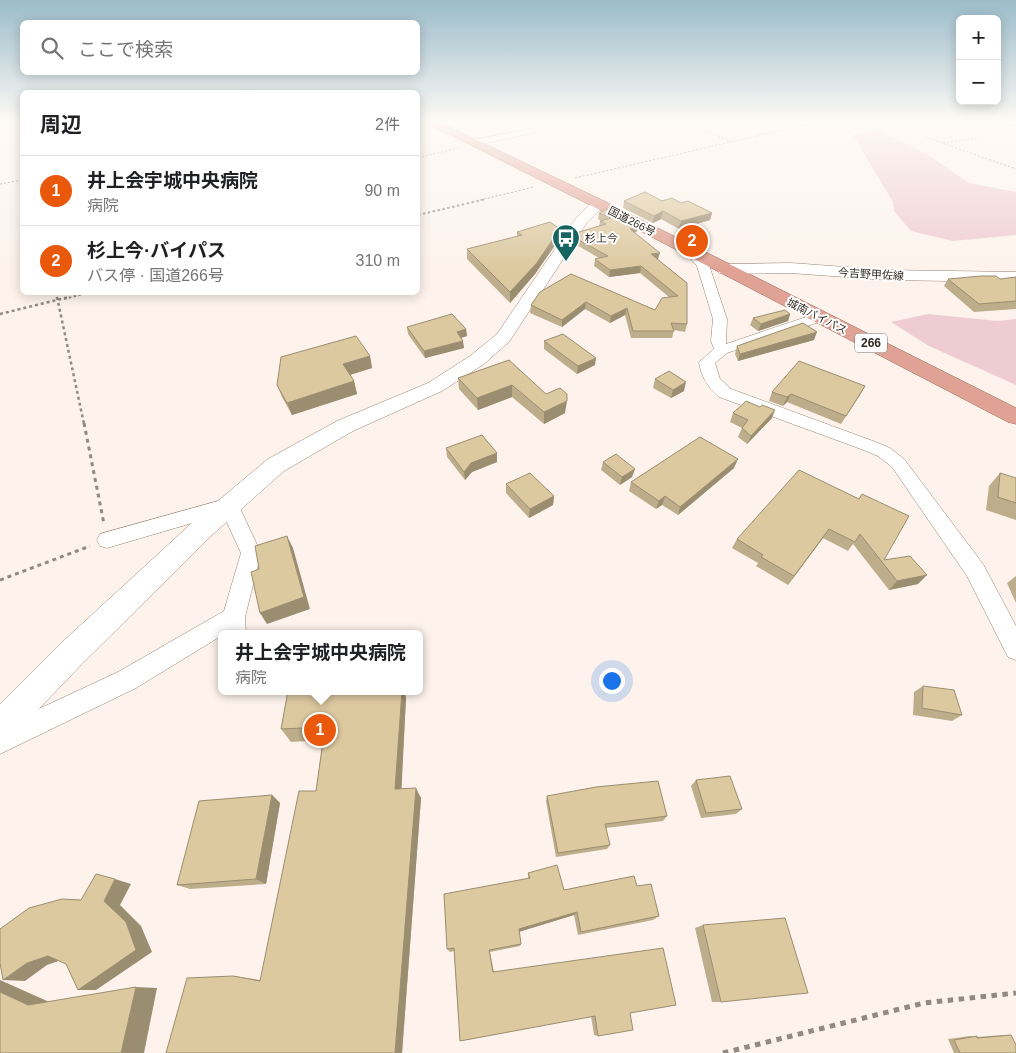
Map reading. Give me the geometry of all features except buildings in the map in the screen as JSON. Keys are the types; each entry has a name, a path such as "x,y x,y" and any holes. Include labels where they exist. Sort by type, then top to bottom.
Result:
{"highway":[{"name":"国道266号","path":"532,171 725,269"},
{"name":"城南バイパス","path":"725,269 1016,417"}],"main road":[{"name":"今吉野甲佐線","path":"725,269 791,268 886,275 1016,277"}],"street":[{"path":"0,728 70,655 229,505 276,465 345,426 435,387 477,360 503,338 581,221 599,204"},
{"path":"688,249 703,265 720,319 718,340 722,350"},
{"path":"820,317 722,350 708,362 708,372 714,384 725,393 884,452 898,463 975,570 1016,649"},
{"path":"107,540 229,505"},
{"path":"229,505 251,553 234,625"},
{"path":"0,742 218,633"}],"path":[{"path":"420,215 603,171"},
{"path":"0,184 20,180"},
{"path":"0,580 107,540 56,295"},
{"path":"0,314 80,295"},
{"path":"722,1053 924,1003 1016,993"}],"shaded area":[{"path":"875,171 952,171 969,183 1016,192 1016,235 953,241 911,231 894,211 893,202"},
{"path":"928,314 998,321 1016,319 1016,385 929,346 891,322"}],"place":[{"name":"杉上今·バイパス","path":"692,241"},
{"name":"杉上今","path":"566,262"},
{"name":"井上会宇城中央病院","path":"320,730"}]}
